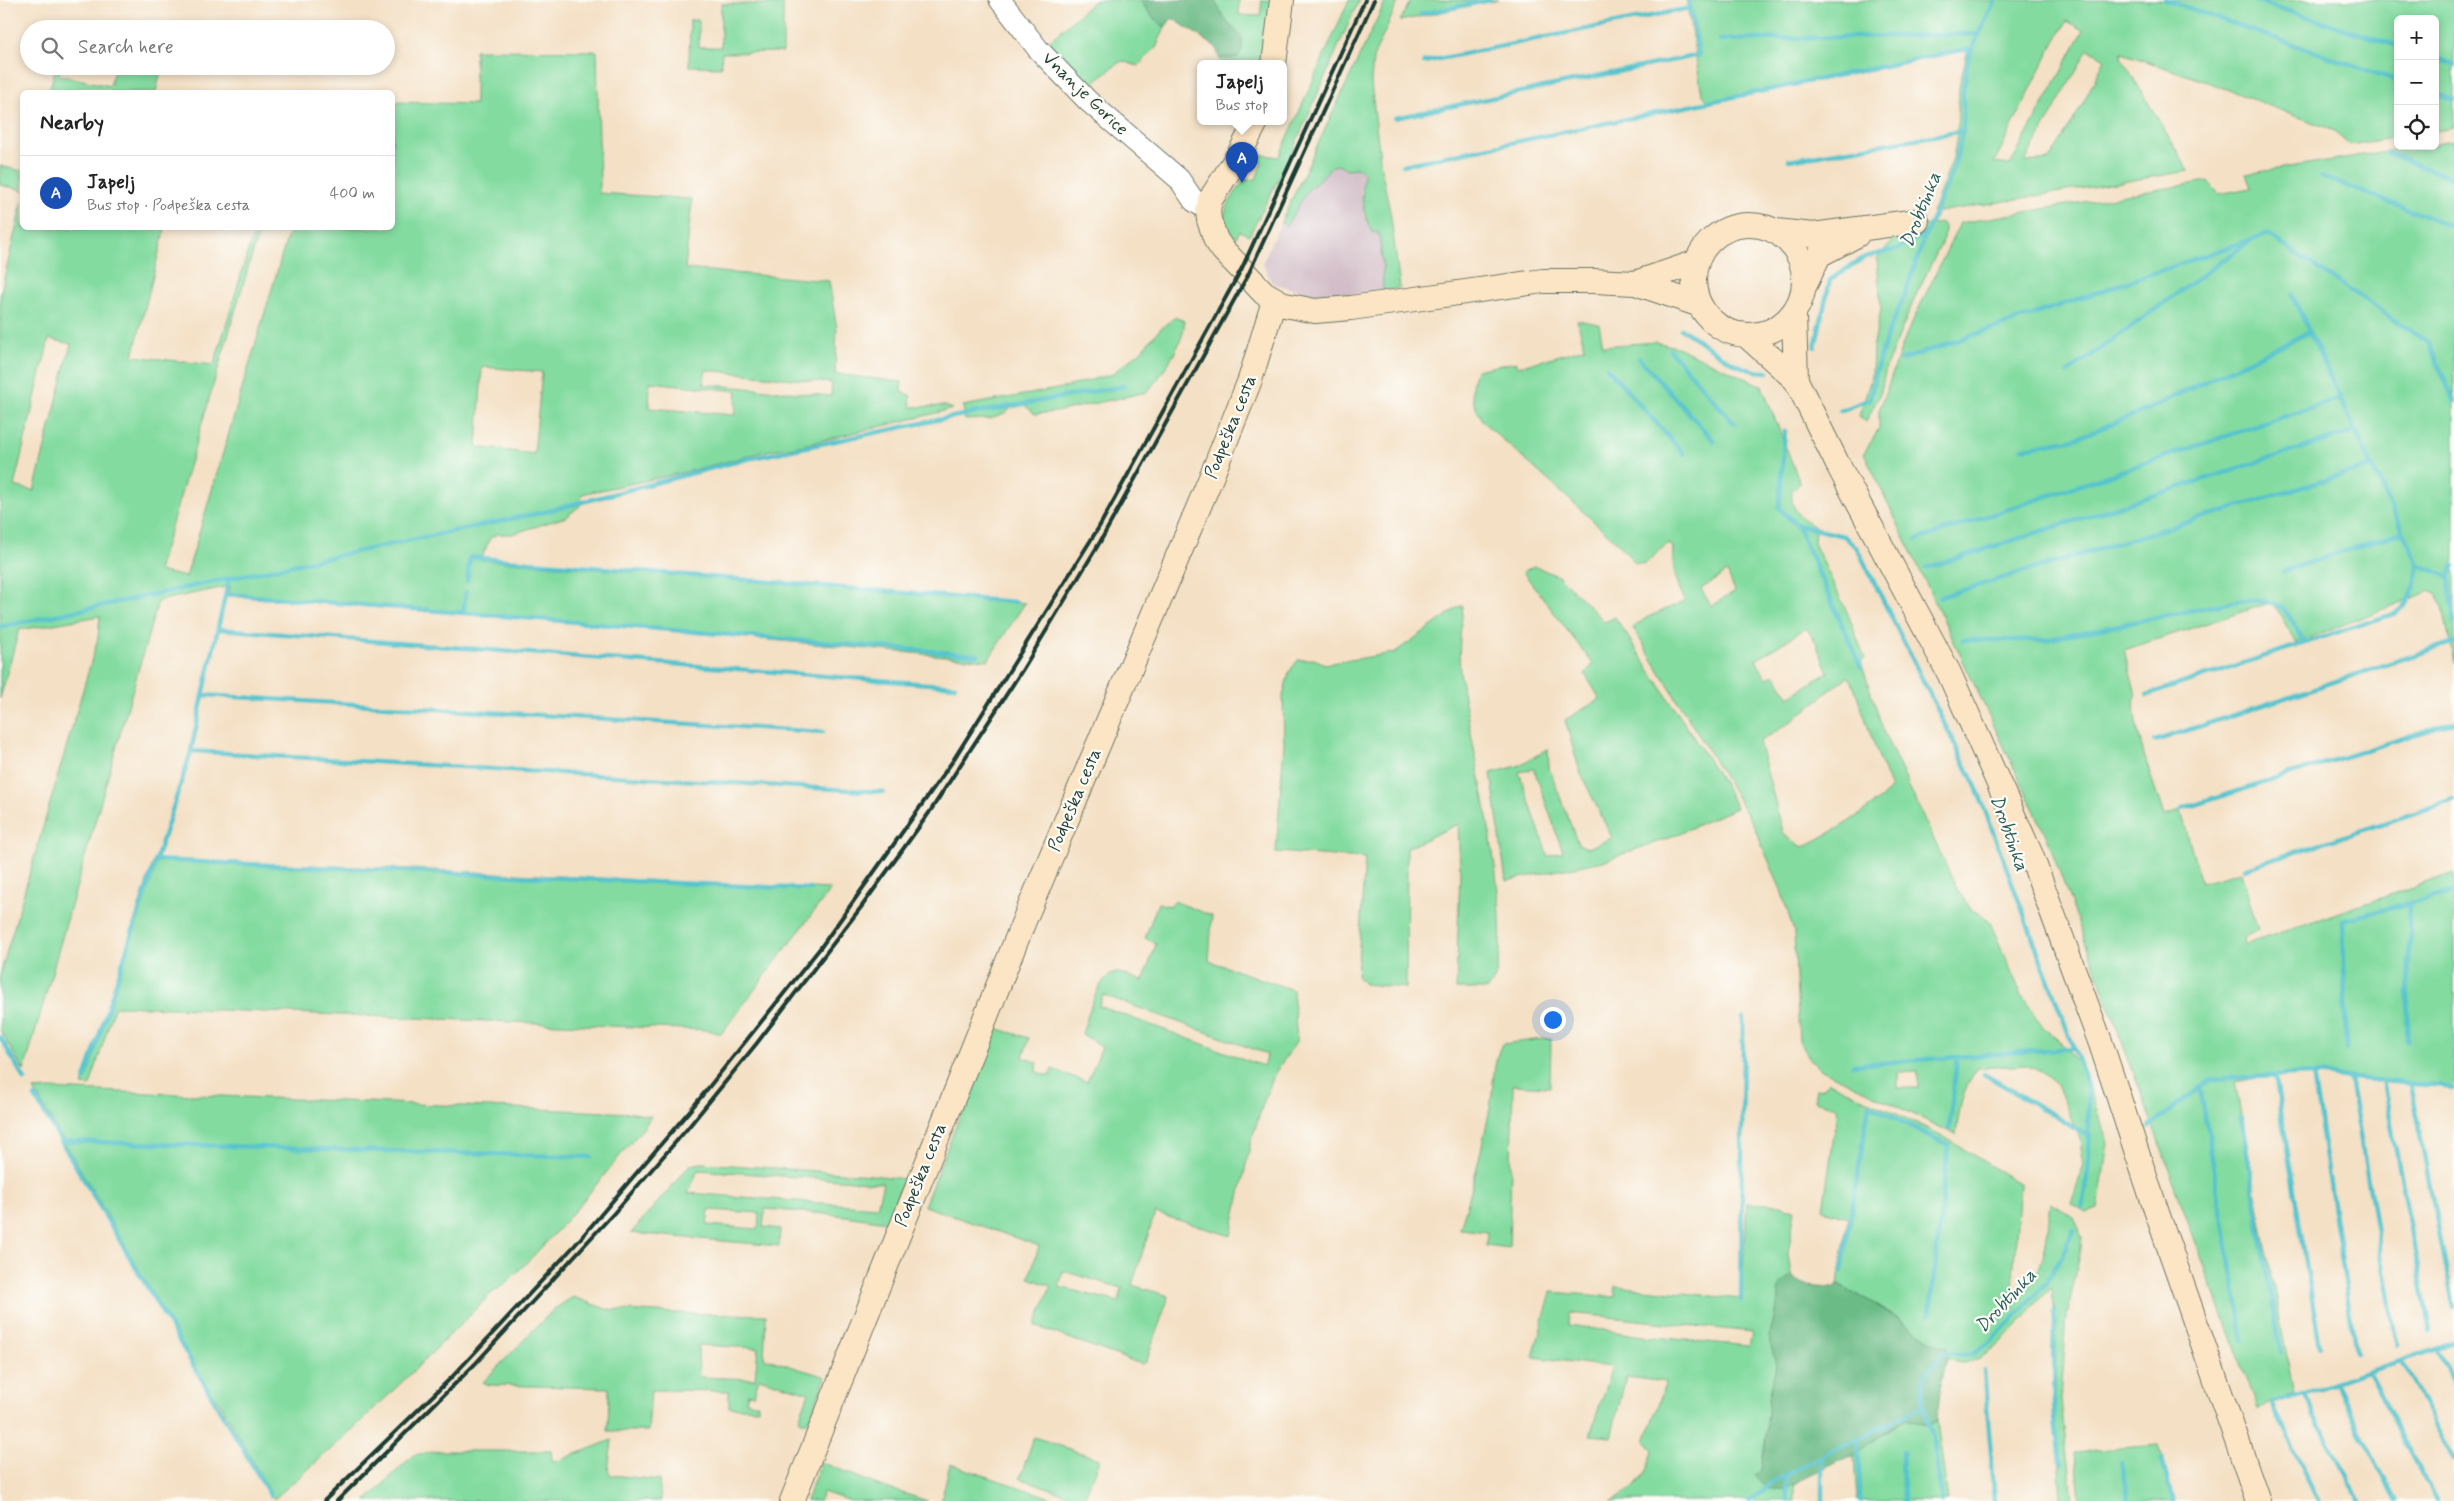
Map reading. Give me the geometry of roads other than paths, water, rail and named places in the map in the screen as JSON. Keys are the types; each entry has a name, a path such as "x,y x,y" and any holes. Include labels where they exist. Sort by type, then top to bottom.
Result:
{"main road":[{"path":"1274,60 1282,0"},
{"path":"1254,125 1212,200 1211,228 1223,250 1274,301 1298,309 1316,311 1351,308 1543,281 1635,283 1697,304"},
{"path":"1776,232 1814,235 1917,221"},
{"path":"1805,284 1797,254 1791,243 1776,232 1758,225 1738,226 1722,232 1708,243 1697,262 1693,290 1697,304 1714,323 1729,332 1747,336 1764,334 1780,326 1794,314 1802,297 1805,284 1819,255 1870,228"},
{"path":"1635,283 1697,262"},
{"name":"Podpeška cesta","path":"792,1501 1026,916 1210,480 1250,380 1274,301"},
{"path":"1794,314 1796,380"},
{"path":"1747,336 1796,380 1837,463 1949,673 2031,855 2101,1044 2155,1207 2258,1501"}],"street":[{"name":"Vnanje Gorice","path":"1000,0 1038,49 1088,101 1179,179 1212,200"}],"waterway":[{"path":"1421,14 1490,0"},
{"path":"1395,118 1699,55 1689,0"},
{"name":"Drobtinka","path":"1840,411 1870,399 1878,363 1889,330 1904,297 1924,239 1953,170 1963,131 1963,90 1969,55 1995,0"},
{"path":"2165,0 2394,80"},
{"path":"2254,0 2394,45"},
{"path":"1424,62 1690,8"},
{"path":"1720,40 1979,34"},
{"path":"1403,165 1972,48"},
{"path":"2439,59 2454,64"},
{"path":"2439,95 2454,100"},
{"path":"1789,160 1963,131"},
{"path":"2387,153 2454,179"},
{"path":"2321,176 2454,227"},
{"path":"1815,347 1830,280 1865,257 1898,249 1927,232"},
{"path":"1901,360 2267,234 2429,343 2454,401"},
{"path":"2068,372 2250,241"},
{"path":"2292,295 2418,564 2448,577"},
{"path":"1681,329 1733,363 1744,368 1768,372"},
{"path":"2023,448 2075,439 2148,409 2309,332"},
{"path":"1670,350 1734,423"},
{"path":"1639,358 1714,441"},
{"path":"1607,368 1684,454"},
{"path":"0,627 544,512 743,460 947,418 1124,386"},
{"path":"1916,540 2340,398"},
{"path":"1785,431 1779,508 1797,525 1861,667"},
{"path":"1926,568 2355,431"},
{"path":"1940,597 2372,466"},
{"name":"Drobtinka","path":"1797,525 1844,536 1857,548 1977,789 2087,1083 2090,1156 2082,1208"},
{"path":"2284,571 2403,532"},
{"path":"467,581 470,557 1015,602"},
{"path":"2147,695 2396,613 2413,592 2418,564"},
{"path":"2454,566 2448,577 2454,622"},
{"path":"85,1079 190,755 229,578"},
{"path":"226,594 463,613 466,592"},
{"path":"1963,640 2045,640 2238,601 2254,601 2281,607 2292,620 2305,643"},
{"path":"463,613 978,655"},
{"path":"218,629 955,686"},
{"path":"2155,741 2454,642"},
{"path":"203,695 823,732"},
{"path":"2182,809 2454,722"},
{"path":"191,751 883,792"},
{"path":"2244,869 2454,800"},
{"path":"156,860 811,889"},
{"path":"2346,1049 2343,920 2454,892"},
{"path":"2407,1041 2410,903"},
{"path":"1741,1300 1743,1018"},
{"path":"0,1037 25,1080"},
{"path":"1853,1065 2073,1048"},
{"path":"1949,1129 1957,1058"},
{"path":"1984,1074 2090,1137"},
{"path":"2313,1074 2356,1353"},
{"path":"2149,1127 2211,1079 2313,1074 2454,1088"},
{"path":"2275,1076 2320,1347"},
{"path":"2350,1078 2397,1345"},
{"path":"2383,1081 2430,1331"},
{"path":"2410,1084 2454,1308"},
{"path":"2200,1087 2243,1341"},
{"path":"35,1097 270,1495"},
{"path":"1842,1271 1869,1105 1948,1145 1930,1315"},
{"path":"2241,1117 2281,1353"},
{"path":"61,1141 591,1157"},
{"name":"Drobtinka","path":"1942,1501 1934,1442 1923,1406 1922,1379 1944,1352 1973,1354 1989,1343 2045,1285 2064,1252 2073,1230"},
{"path":"2054,1312 2054,1407 2061,1463"},
{"path":"2319,1501 2272,1404 2454,1343"},
{"path":"2436,1349 2454,1381"},
{"path":"2401,1361 2454,1460"},
{"path":"1984,1371 1995,1501"},
{"path":"2368,1372 2436,1501"},
{"path":"2335,1383 2396,1501"},
{"path":"2304,1395 2360,1501"},
{"path":"1750,1501 1774,1481 1923,1406"},
{"path":"1858,1439 1860,1501"},
{"path":"1902,1452 1903,1501"},
{"path":"1822,1457 1822,1501"},
{"path":"2162,1459 2173,1501"},
{"path":"2121,1462 2128,1501"},
{"path":"1786,1474 1787,1501"}],"railway":[{"path":"324,1501 451,1378 575,1245 697,1102 821,947 952,762 1099,527 1242,268 1365,0"},
{"path":"337,1501 475,1364 614,1213 687,1129 757,1043 862,906 929,813 1023,669 1100,542 1248,275 1374,0"}],"place":[{"name":"Japelj","path":"1242,183"}]}
